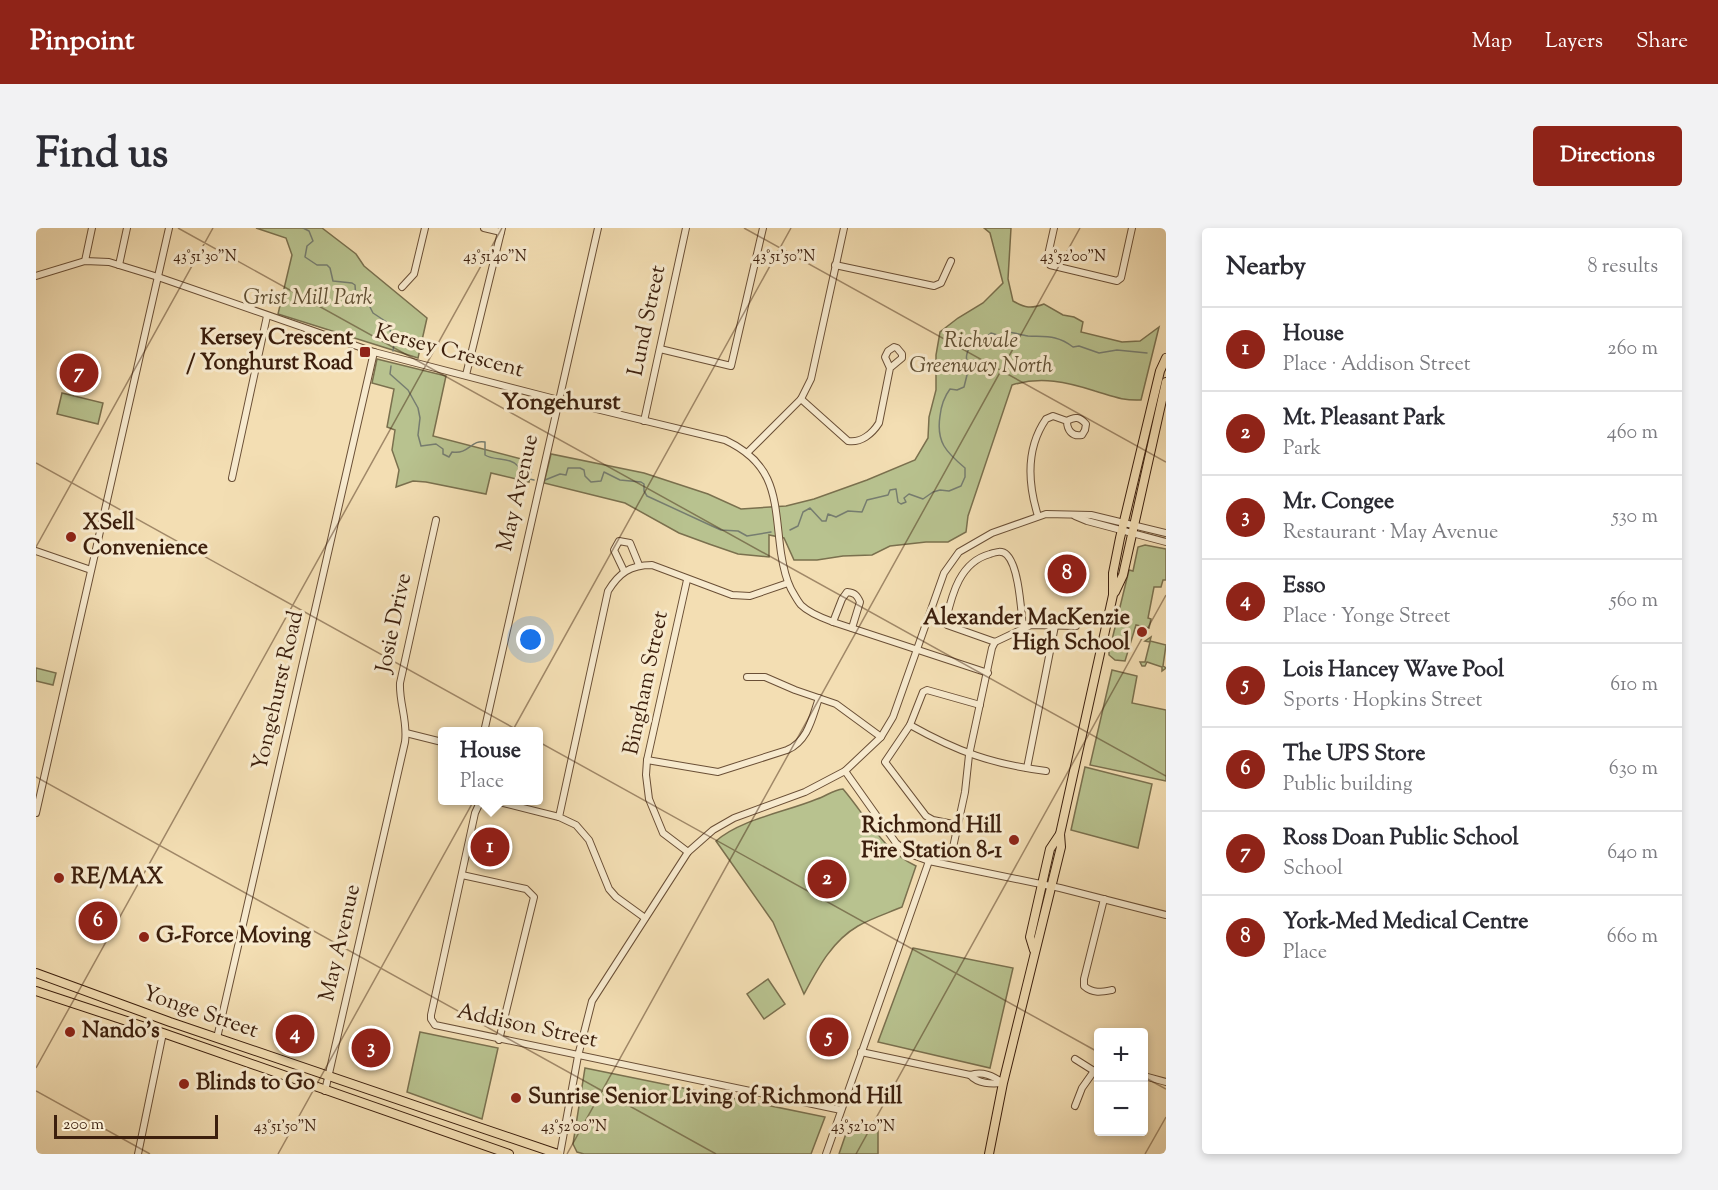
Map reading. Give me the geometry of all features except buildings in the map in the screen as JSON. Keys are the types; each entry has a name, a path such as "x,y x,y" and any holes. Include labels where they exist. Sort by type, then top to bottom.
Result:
{"main road":[{"path":"989,1154 1034,950 1040,937 1061,847 1060,834 1113,595 1113,573 1123,526 1160,371 1166,358"},
{"path":"1113,595 1123,575 1166,382"},
{"path":"1034,950 1030,937 1050,849 1060,834"},
{"name":"Yonge Street","path":"36,974 559,1154"},
{"name":"Yonge Street","path":"36,992 163,1033 509,1154"}],"street":[{"path":"36,276 85,261 92,228"},
{"path":"119,266 127,228"},
{"path":"36,813 169,228"},
{"path":"402,287 414,274 425,228"},
{"path":"466,375 501,230 484,228"},
{"name":"May Avenue","path":"485,727 598,228"},
{"name":"Lund Street","path":"645,421 686,228"},
{"path":"660,349 731,366 763,228"},
{"path":"747,453 801,399 812,379 843,228"},
{"path":"1054,228 1048,255 1050,265 1117,281 1121,278 1132,228"},
{"name":"Kersey Crescent","path":"85,261 109,262 158,277 374,352 725,440 747,453 761,468 772,489 788,583 800,604 819,617 987,673"},
{"path":"835,265 934,286 941,283 951,261"},
{"path":"232,478 267,316"},
{"name":"Yongehurst Road","path":"218,1038 374,352"},
{"path":"801,399 848,441 855,442 874,431 879,423 890,368"},
{"path":"1038,516 1030,483 1036,439 1042,425 1049,417 1060,417 1067,421"},
{"path":"559,1154 578,1056 592,1001 688,852 713,830 734,818 805,792 845,771 881,737 893,717 944,573 958,552 992,533 1038,516 1071,515 1087,521 1123,526 1166,542"},
{"name":"Josie Drive","path":"406,733 399,692 400,683 436,520"},
{"path":"1133,529 1166,533"},
{"path":"624,570 614,550 619,541 630,543 639,565"},
{"path":"36,551 91,570"},
{"path":"1023,627 1013,564 1008,555 1003,552 986,555 973,563 956,584 946,623 951,627 995,642 1012,636 1023,627 1031,625 1076,626"},
{"path":"559,817 605,602 611,585 624,570 639,565 652,565 732,596 750,596 788,583"},
{"name":"Bingham Street","path":"687,580 647,760 646,775 649,799 663,833 688,852"},
{"path":"833,622 842,598 847,592 853,592 860,602 852,628"},
{"path":"1027,768 1055,626"},
{"path":"952,852 969,754 995,642"},
{"path":"747,677 765,677 836,704 881,737"},
{"path":"958,825 933,820 926,816 887,766 886,759 910,725 923,692 927,690 980,705"},
{"path":"647,760 718,772 787,750 802,740 811,723 819,698"},
{"path":"910,725 944,744 969,754 1047,771"},
{"path":"406,733 438,741"},
{"name":"May Avenue","path":"325,1091 406,733"},
{"path":"845,771 896,843 910,854 929,861 1052,886 1166,915"},
{"name":"Addison Street","path":"479,805 475,813 431,1019 435,1025 841,1110"},
{"path":"508,805 559,817 576,825 589,840 609,889 616,897 645,918"},
{"path":"826,1154 929,861"},
{"path":"462,874 526,889 534,897 499,1040"},
{"path":"1104,899 1084,986 1096,992 1112,990"},
{"path":"138,1154 163,1033"},
{"path":"861,1052 970,1075 975,1080 989,1084 1003,1083"},
{"path":"1075,1059 1094,1069"},
{"path":"1075,1106 1082,1088 1094,1073"},
{"path":"1148,1077 1166,1082"}],"green space":[{"name":"Grist Mill Park","path":"256,228 322,228 356,254 364,266 427,318 418,358 278,314 292,255 286,238"},
{"name":"Richvale Greenway North","path":"984,228 1011,228 1008,279 1013,301 1028,307 1044,304 1063,315 1083,322 1081,332 1122,342 1140,341 1159,327 1141,400 1118,398 1054,381 1033,381 1012,385 968,516 966,532 948,542 890,546 872,555 817,560 794,560 784,538 769,535 769,557 738,554 679,533 625,503 544,483 551,454 644,473 708,494 741,509 786,506 814,499 915,460 928,438 929,417 936,390 936,355 940,332 983,303 1003,283 990,233"},
{"path":"377,359 446,376 433,436 533,462 529,482 491,473 486,494 426,482 413,481 396,487 399,470 392,450 395,430 387,427 394,389 372,383"},
{"path":"62,393 103,403 98,424 57,414"},
{"path":"1145,545 1166,549 1166,580 1163,580 1161,587 1154,587 1148,618 1151,619 1149,628 1136,625 1125,661 1115,660 1109,652 1129,570 1133,571 1138,547"},
{"path":"1151,637 1150,641 1166,645 1163,666 1166,668 1162,671 1162,667 1147,662 1145,666 1142,666 1140,662 1145,662 1150,642 1145,641"},
{"path":"36,668 56,673 53,685 36,681"},
{"path":"1112,670 1137,676 1132,703 1166,710 1166,781 1090,765"},
{"path":"1085,767 1152,784 1138,848 1071,830"},
{"path":"843,789 884,842 916,866 902,907 863,923 841,939 820,965 804,994 773,922 716,841 726,833 751,821"},
{"path":"913,948 1013,968 990,1068 878,1042"},
{"path":"768,979 785,1004 764,1019 747,994"},
{"path":"420,1032 498,1048 482,1119 407,1092"},
{"path":"585,1068 825,1117 811,1154 584,1154 577,1152 573,1144"},
{"path":"850,1122 878,1130 878,1154 839,1154"}],"waterway":[{"path":"303,228 309,231 313,241 307,246 305,257 317,265 327,265 333,281 355,285 356,299 360,301 366,299 373,313 388,323 394,344 393,351"},
{"path":"790,530 798,526 803,512 810,508 822,521 826,521 828,514 836,517 848,511 862,512 867,500 888,495 890,490 896,489 898,502 901,504 906,502 904,498 909,494 923,499 933,492 949,491 961,486 965,477 965,468 953,457 941,440 939,425 941,409 950,389 957,390 964,387 969,367 967,355 972,343 979,342 991,333 1010,339 1009,332 1052,337 1073,347 1079,346 1099,353 1117,350 1147,353"},
{"path":"391,366 390,374 408,390 418,408 420,418 418,435 421,446 436,444 443,449 443,454 449,457 452,452 462,451 476,443 485,442 485,455 515,463 525,478 534,480"},
{"path":"545,480 560,474 566,475 568,468 584,470 585,476 591,482 601,481 604,472 620,480 641,482 644,484 647,496 721,530 738,531 747,536 771,532"}],"place":[{"name":"Kersey Crescent / Yonghurst Road","path":"365,352"},
{"name":"Ross Doan Public School","path":"79,373"},
{"name":"XSell Convenience","path":"71,537"},
{"name":"York-Med Medical Centre","path":"1067,574"},
{"name":"Alexander MacKenzie High School","path":"1142,632"},
{"name":"Richmond Hill Fire Station 8-1","path":"1014,840"},
{"name":"House","path":"490,847"},
{"name":"RE/MAX","path":"59,878"},
{"name":"Mt. Pleasant Park","path":"827,879"},
{"name":"The UPS Store","path":"98,921"},
{"name":"G-Force Moving","path":"144,937"},
{"name":"Nando's","path":"70,1032"},
{"name":"Esso","path":"295,1034"},
{"name":"Lois Hancey Wave Pool","path":"829,1037"},
{"name":"Mr. Congee","path":"371,1048"},
{"name":"Blinds to Go","path":"184,1084"},
{"name":"Sunrise Senior Living of Richmond Hill","path":"516,1098"}],"district":[{"name":"Yongehurst","path":"561,403"}]}
